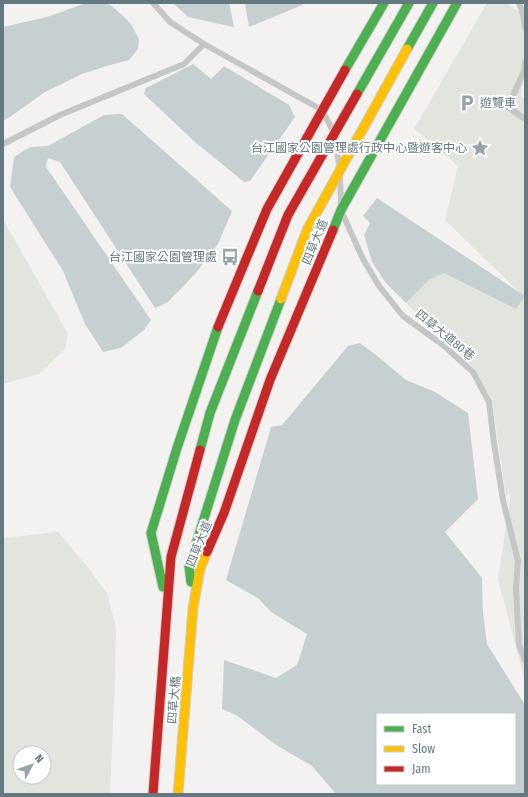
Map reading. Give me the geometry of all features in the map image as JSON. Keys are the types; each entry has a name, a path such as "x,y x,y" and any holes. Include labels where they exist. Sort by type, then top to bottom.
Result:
{"street":[{"path":"167,609 151,532 215,334 267,209 384,3"},
{"name":"四草大道","path":"167,609 170,557 210,413 288,215 409,3"},
{"name":"四草大道","path":"193,608 189,566 235,420 307,230 433,3"},
{"name":"四草大道","path":"193,608 200,569 224,513 270,380 341,210 458,3"},
{"name":"四草大橋","path":"178,794 193,608"},
{"name":"四草大橋","path":"153,794 167,609"}],"lane":[{"path":"153,3 170,22 204,44 322,110"},
{"path":"519,3 523,14 525,27"},
{"path":"3,144 60,115 184,64 204,44"},
{"path":"525,62 524,71 508,107 525,119"},
{"name":"四草大道80巷","path":"322,110 334,134 340,170 341,210 363,259 379,286 403,316 443,345 473,372 489,402 503,500 518,561 516,587 519,645 525,660"}],"shaded area":[{"path":"86,3 108,3 122,15 131,24 139,39 138,49 129,60 82,74 45,92 3,121 3,27 47,17"},
{"path":"173,3 229,3 234,27 188,17"},
{"path":"245,3 307,3 249,27"},
{"path":"487,3 505,3 525,15 525,71 521,95 525,99 525,681 498,579 511,493 506,496 492,400 475,369 406,303 430,279 444,273 516,309 524,297 445,220 458,166 414,129"},
{"path":"193,64 211,79 224,66 289,105 295,117 250,181 244,182 195,142 144,94 146,88"},
{"path":"122,114 232,211 218,244 196,273 168,302 155,308 60,162 48,158 46,167 151,320 144,330 121,348 103,352 85,324 63,271 10,187 14,157 30,147 48,146 104,115"},
{"path":"377,198 525,296 516,309 444,273 430,279 406,303 385,282 372,262 364,235 370,223 363,216"},
{"path":"3,219 68,334 65,349 39,374 3,384"},
{"path":"360,343 406,380 435,392 468,413 478,499 445,532 482,578 483,613 487,644 525,705 525,794 336,794 312,766 276,745 236,715 222,709 224,660 276,678 297,665 307,634 271,612 258,598 226,580 271,427 282,425 348,346"},
{"path":"58,532 107,593 116,628 110,794 3,794 3,538"}],"traffic: fast":[{"path":"345,70 384,3"},
{"path":"357,94 409,3"},
{"path":"407,49 433,3"},
{"path":"333,230 341,210 457,3"},
{"path":"200,450 210,413 258,291"},
{"path":"191,582 189,566 235,420 281,299"},
{"path":"163,587 151,533 177,448 218,327"}],"traffic: slow":[{"path":"281,299 307,230 407,49"},
{"path":"178,794 193,608 200,569 207,552"}],"traffic: jam":[{"path":"218,327 267,209 345,70"},
{"path":"258,291 288,215 357,94"},
{"path":"207,552 224,513 270,380 333,230"},
{"path":"153,794 171,557 200,450"}],"place":[{"name":"遊覽車","path":"467,103"},
{"name":"台江國家公園管理處行政中心暨遊客中心","path":"480,148"},
{"name":"台江國家公園管理處","path":"230,257"}]}
